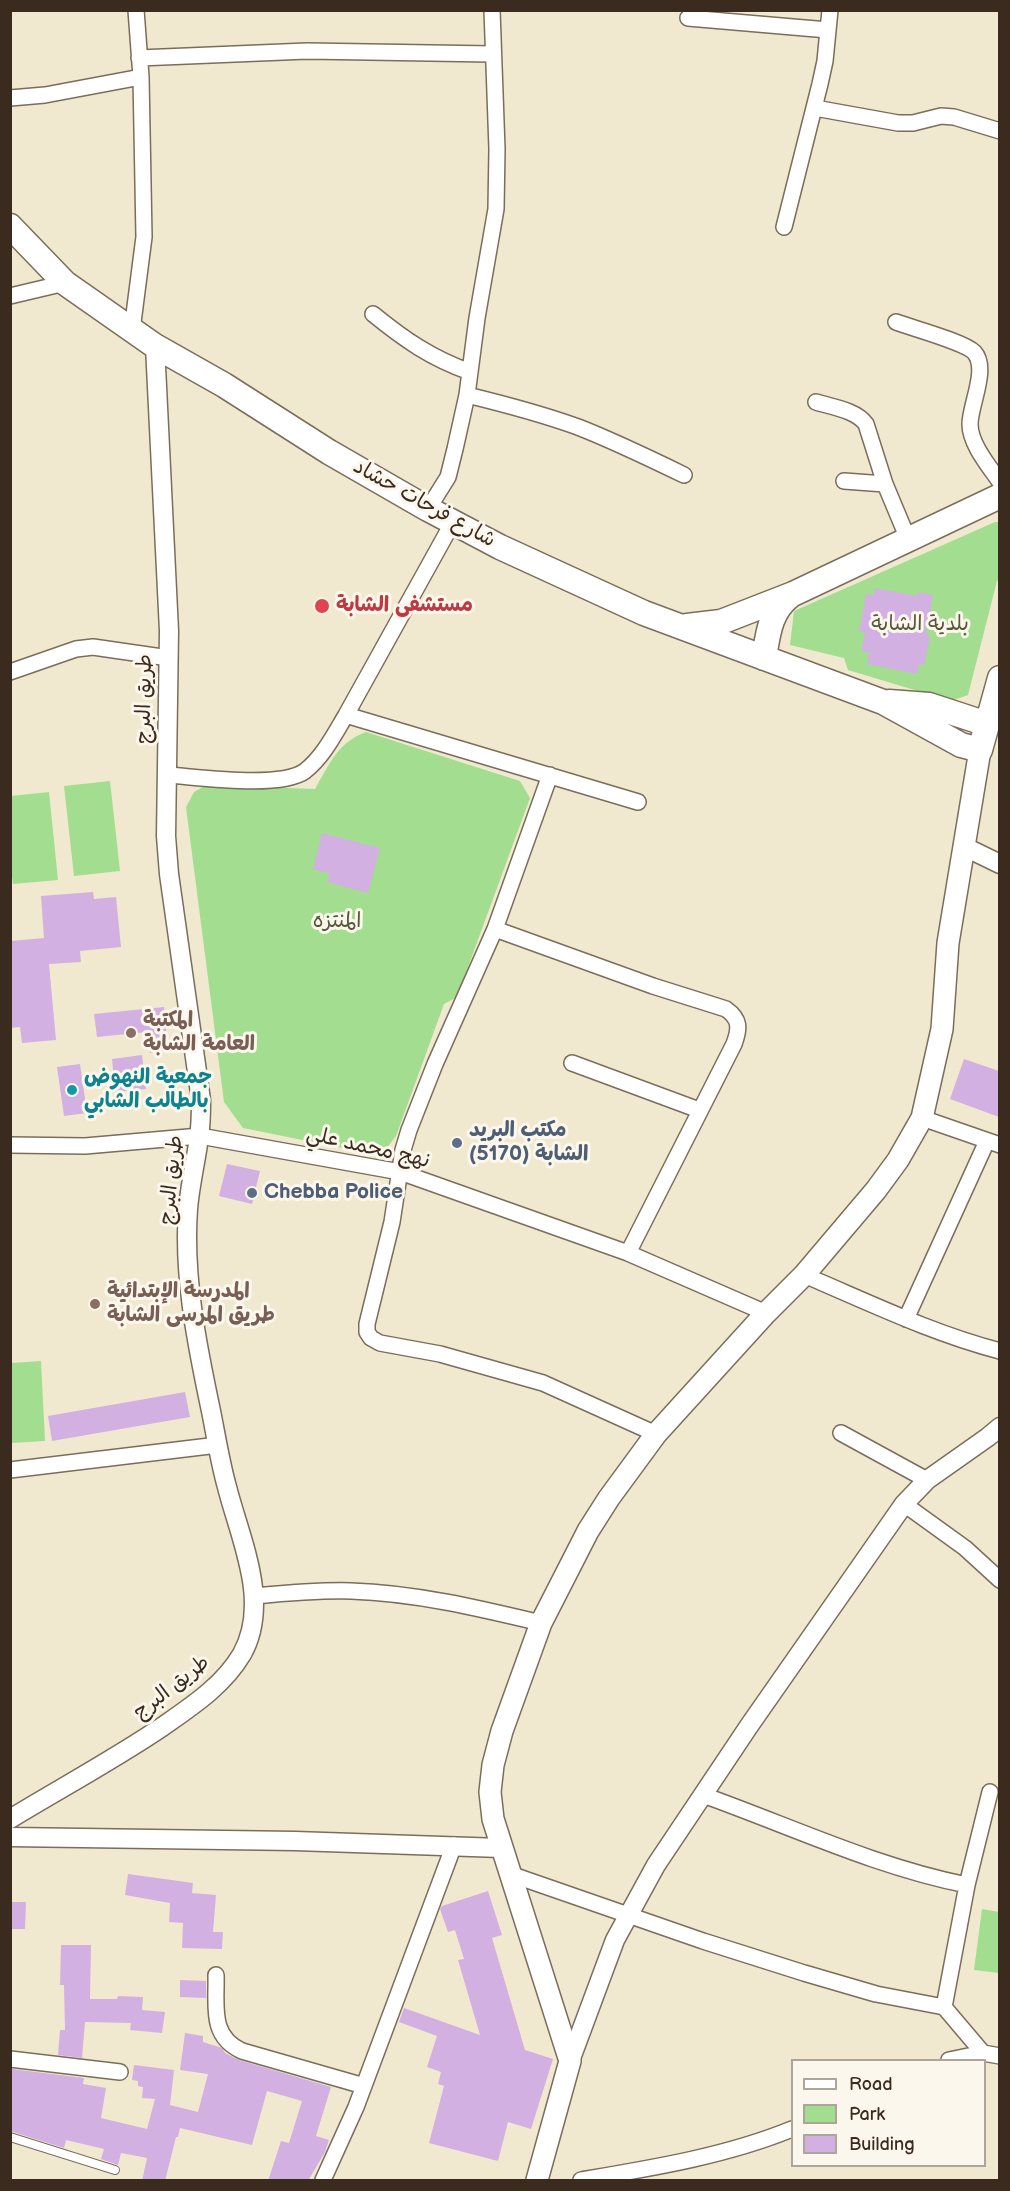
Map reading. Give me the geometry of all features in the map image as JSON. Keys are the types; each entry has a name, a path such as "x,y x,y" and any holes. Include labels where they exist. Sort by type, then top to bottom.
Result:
{"main road":[{"name":"شارع فرحات حشاد","path":"10,226 65,283 155,346 329,452 428,509 500,547 644,613 883,702 961,745 980,750"},
{"path":"681,626 702,626 721,622 793,594 999,496"},
{"path":"764,658 773,615 779,606 793,594"},
{"path":"537,2181 570,2061 493,1819 490,1792 493,1765 519,1680 541,1623 588,1531 609,1498 656,1434 766,1313 804,1275 876,1190 898,1160 922,1118 942,1029 948,943 980,750 999,678"},
{"name":"شارع فرحات حشاد","path":"883,702 929,705 987,724"}],"street":[{"path":"132,330 144,237 141,77 136,10"},
{"path":"428,509 448,477 467,395 477,318 496,209 498,178 492,10"},
{"path":"784,227 825,61 830,10"},
{"path":"688,18 828,30"},
{"path":"139,58 307,51 492,54"},
{"path":"10,98 45,95 141,77"},
{"path":"815,108 898,123 913,123 941,116 954,117 999,131"},
{"path":"10,296 65,283"},
{"path":"373,314 403,339 427,354 470,372"},
{"path":"896,322 964,346 974,352 979,362 980,373 970,425 972,436 999,482"},
{"name":"طريق البرج","path":"10,1819 131,1748 213,1689 242,1654 250,1633 255,1596 218,1445 194,1324 188,1209 200,1136 201,1100 169,874 166,836 169,658 155,346"},
{"path":"467,395 577,427 622,445 684,475"},
{"path":"816,402 862,418 870,433 885,484 908,539"},
{"path":"844,481 885,484"},
{"path":"166,775 264,781 287,779 303,773 328,745 346,715 453,522"},
{"path":"10,672 76,649 93,648 169,658"},
{"path":"346,715 638,802"},
{"path":"550,775 495,929 421,1098 403,1150 392,1222 367,1332 371,1338 381,1343 440,1354 543,1383 656,1434"},
{"path":"965,847 999,864"},
{"path":"495,929 654,986 726,1009 736,1016 739,1024 738,1034 628,1253"},
{"path":"572,1063 699,1110"},
{"path":"906,1319 993,1143 922,1118"},
{"name":"نهج محمد علي","path":"10,1145 85,1146 200,1136 399,1172 628,1253 766,1313"},
{"path":"804,1275 906,1319 960,1340 999,1351"},
{"path":"570,2061 604,1968 628,1914 656,1864 754,1718 904,1504 927,1480 999,1427"},
{"path":"841,1433 927,1480"},
{"path":"10,1470 218,1445"},
{"path":"904,1504 965,1548 999,1580"},
{"path":"255,1596 318,1591 390,1594 464,1606 541,1623"},
{"path":"944,2007 967,1885 990,1792"},
{"path":"703,1795 894,1865 940,1880 967,1885"},
{"path":"10,1837 295,1841 501,1848"},
{"path":"322,2181 348,2127 454,1845"},
{"path":"510,1874 703,1941 804,1973 886,1996 944,2007 983,2053"},
{"path":"216,1975 217,2021 220,2033 226,2042 242,2051 364,2086"},
{"path":"958,2059 983,2053 999,2056"},
{"path":"10,2059 120,2072"},
{"path":"581,2181 658,2174 791,2129"}],"lane":[{"path":"10,2137 116,2170"}],"green space":[{"name":"بلدية الشابة","path":"999,522 999,580 968,695 951,701 848,670 844,658 790,645 794,611"},
{"name":"المنتزه","path":"366,732 520,781 530,798 457,997 444,1004 396,1136 386,1149 372,1154 243,1128 224,1102 186,807 194,792 206,785 315,789 341,748 356,736"},
{"path":"110,781 120,871 74,876 64,786"},
{"path":"49,792 58,880 13,884 10,862 11,796"},
{"path":"41,1361 45,1441 11,1443 11,1363"},
{"path":"982,1909 999,1912 999,1973 974,1970"}],"building":[{"name":"بلدية الشابة","path":"875,588 917,596 917,592 933,595 926,632 930,637 924,665 919,664 917,674 867,664 869,652 861,651 865,632 859,631 866,594 874,595"},
{"path":"322,833 380,848 368,893 327,882 330,874 313,869"},
{"path":"93,892 94,899 116,897 121,947 80,951 81,962 49,964 56,1040 22,1043 20,1027 10,1028 10,941 44,938 41,896"},
{"path":"164,1007 168,1051 150,1053 147,1032 97,1037 94,1014"},
{"path":"142,1055 146,1089 115,1092 112,1059"},
{"path":"964,1059 999,1071 999,1117 950,1099"},
{"name":"جمعية النهوض بالطالب الشابي","path":"80,1064 87,1113 64,1116 57,1067"},
{"path":"227,1164 260,1171 252,1204 219,1196"},
{"path":"185,1392 190,1417 52,1441 48,1416"},
{"path":"128,1874 193,1883 192,1893 216,1895 213,1932 223,1932 222,1949 182,1948 183,1923 169,1922 170,1903 125,1895"},
{"path":"488,1891 502,1935 492,1938 525,2050 553,2059 531,2129 508,2122 498,2161 429,2143 444,2086 438,2084 441,2072 427,2067 437,2036 399,2022 404,2008 480,2035 458,1960 464,1959 455,1930 448,1932 440,1909 442,1906"},
{"path":"10,1902 26,1902 25,1929 10,1929"},
{"path":"61,1945 91,1945 90,1999 117,1999 118,1996 143,1997 142,2010 165,2012 162,2033 130,2030 131,2023 85,2022 82,2058 58,2055 60,2030 65,2030 64,1985 60,1985"},
{"path":"180,1980 206,1981 206,1998 180,1997"},
{"path":"185,2033 203,2036 203,2042 222,2048 225,2053 239,2060 331,2087 316,2136 329,2140 325,2152 308,2181 268,2181 281,2141 289,2143 302,2101 267,2091 252,2145 180,2128 165,2181 142,2181 147,2158 121,2153 118,2165 101,2159 104,2149 66,2140 64,2148 10,2131 12,2069 84,2078 83,2084 106,2088 101,2118 147,2129 155,2099 142,2098 143,2087 138,2086 138,2081 132,2080 134,2065 174,2070 170,2105 198,2112 208,2074 180,2070"}],"place":[{"name":"مستشفى الشابة","path":"322,606"},
{"name":"المكتبة العامة الشابة","path":"131,1033"},
{"name":"جمعية النهوض بالطالب الشابي","path":"72,1090"},
{"name":"مكتب البريد الشابة (5170)","path":"457,1143"},
{"name":"Chebba Police","path":"252,1193"},
{"name":"المدرسة الإبتدائية طريق المرسى الشابة","path":"95,1304"}]}
